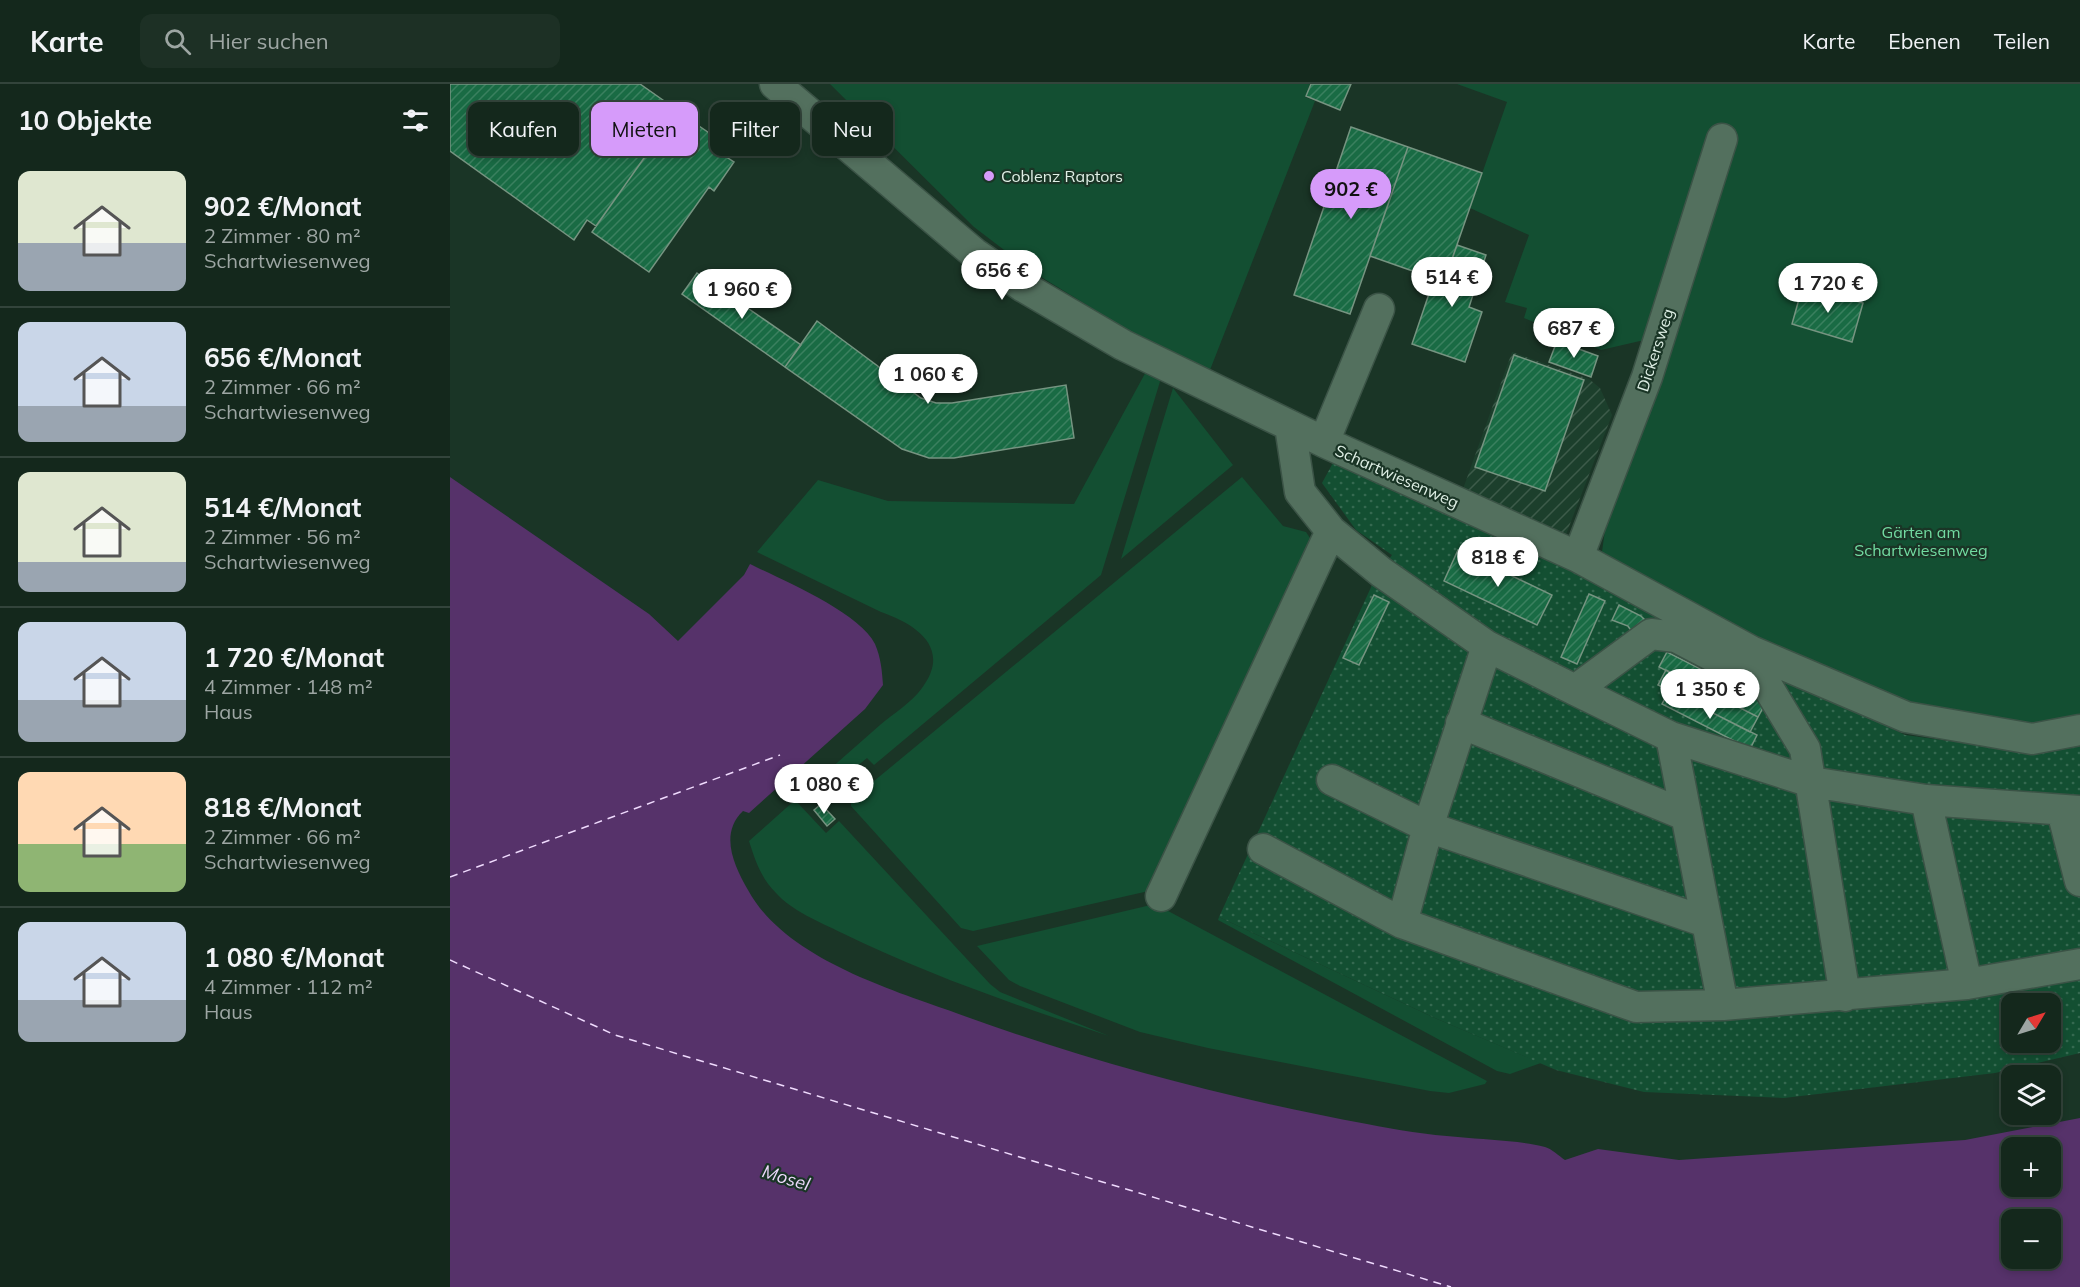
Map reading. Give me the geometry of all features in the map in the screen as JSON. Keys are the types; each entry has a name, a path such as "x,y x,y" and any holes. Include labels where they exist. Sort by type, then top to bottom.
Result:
{"street":[{"name":"Schartwiesenweg","path":"775,84 935,223 1012,279 1123,345 1324,442 1578,557 1751,651 1906,717 2032,739 2080,730"},
{"name":"Dickersweg","path":"1578,557 1647,377 1722,139"},
{"path":"1324,442 1379,309"},
{"path":"1290,426 1299,492 1331,531 1381,572 1487,646 1671,737 1811,782 1926,800 2071,811 2080,881"},
{"path":"1161,896 1331,531"},
{"path":"1575,690 1651,634 1677,637 1766,684 1805,749 1845,996"},
{"path":"1402,923 1428,827 1487,646"},
{"path":"1461,723 1685,815"},
{"path":"1671,737 1723,1005"},
{"path":"1332,780 1428,827 1706,922"},
{"path":"1926,800 1967,984"},
{"path":"1263,849 1402,923 1636,1006 1723,1005 1845,996 1967,984 2080,964"}],"shaded area":[{"path":"1512,352 1589,379 1600,388 1612,415 1565,537 1463,489"}],"green space":[{"path":"830,84 1310,84 1305,97 1315,101 1210,370 1126,329 1033,272 974,227 893,147 893,102 848,102"},
{"name":"Gärten am Schartwiesenweg","path":"1457,84 2080,84 2080,714 2034,723 1921,710 1753,644 1601,559 1605,530 1665,349 1640,341 1601,350 1524,318 1527,308 1505,302 1529,235 1470,208 1507,102"},
{"path":"1148,368 1162,375 1101,575 874,765 867,758 826,792 814,783 918,693 930,674 933,661 931,650 926,640 906,623 757,552 818,480 888,501 1074,504"},
{"path":"1173,388 1233,465 1121,559"},
{"path":"1334,461 1599,582 1905,735 2031,752 2080,745 2080,1053 2029,1065 2001,1065 2001,1072 1995,1073 1784,1098 1644,1092 1556,1070 1435,1018 1219,917 1373,583 1392,555 1356,530 1322,483"},
{"path":"1242,477 1283,526 1306,532 1314,544 1153,890 973,931 961,928 851,806 851,800"},
{"path":"795,800 826,833 839,821 1000,992 1109,1036 907,963 816,920 790,905 776,893 762,875 749,841"},
{"path":"1155,904 1487,1081 1485,1084 1449,1093 1430,1091 1208,1048 1140,1032 1020,986 1009,980 977,946"},
{"path":"1219,917 1435,1018 1541,1063 1510,1074 1497,1071 1218,920"}],"water":[{"name":"Mosel","path":"450,477 649,614 678,641 744,575 750,564 837,609 866,632 879,654 883,685 865,709 749,813 743,811 736,820 730,840 738,870 764,914 786,934 840,968 900,993 1006,1031 1159,1077 1263,1103 1401,1130 1535,1145 1548,1148 1565,1160 1598,1149 1679,1160 1965,1140 2043,1125 2061,1125 2061,1122 2080,1118 2080,1287 450,1287"}],"building":[{"path":"450,84 640,84 666,102 591,102 591,156 646,156 596,226 587,220 574,240 450,151"},
{"path":"1311,84 1351,84 1340,110 1306,96"},
{"path":"698,125 710,134 710,156 730,156 728,158 734,162 714,191 709,187 649,272 592,232 645,156 698,156"},
{"path":"1351,127 1408,147 1350,314 1294,295"},
{"path":"1408,147 1482,173 1444,282 1370,256"},
{"path":"1457,245 1486,255 1469,307 1482,312 1465,362 1412,344 1434,279 1444,282"},
{"path":"697,273 801,345 785,367 682,294"},
{"path":"1803,285 1863,303 1852,342 1792,324"},
{"path":"817,321 921,398 936,403 952,403 1066,385 1074,438 954,458 929,458 902,449 785,367"},
{"path":"1557,341 1598,356 1591,377 1549,362"},
{"path":"1514,355 1584,380 1545,491 1475,467"},
{"path":"1458,550 1552,595 1537,625 1444,581"},
{"path":"1589,594 1605,601 1577,664 1561,657"},
{"path":"1374,595 1389,602 1359,665 1343,658"},
{"path":"1619,605 1646,621 1632,632 1628,626 1612,620"},
{"path":"1667,652 1766,702 1758,717 1659,667"},
{"path":"1666,670 1758,717 1750,732 1658,685"},
{"path":"1669,691 1757,735 1750,749 1662,704"},
{"path":"821,804 835,819 827,826 814,810"}],"ferry route":[{"path":"450,877 780,755"},
{"path":"450,960 615,1035 1451,1287"}],"place":[{"name":"Coblenz Raptors","path":"989,176"}]}
